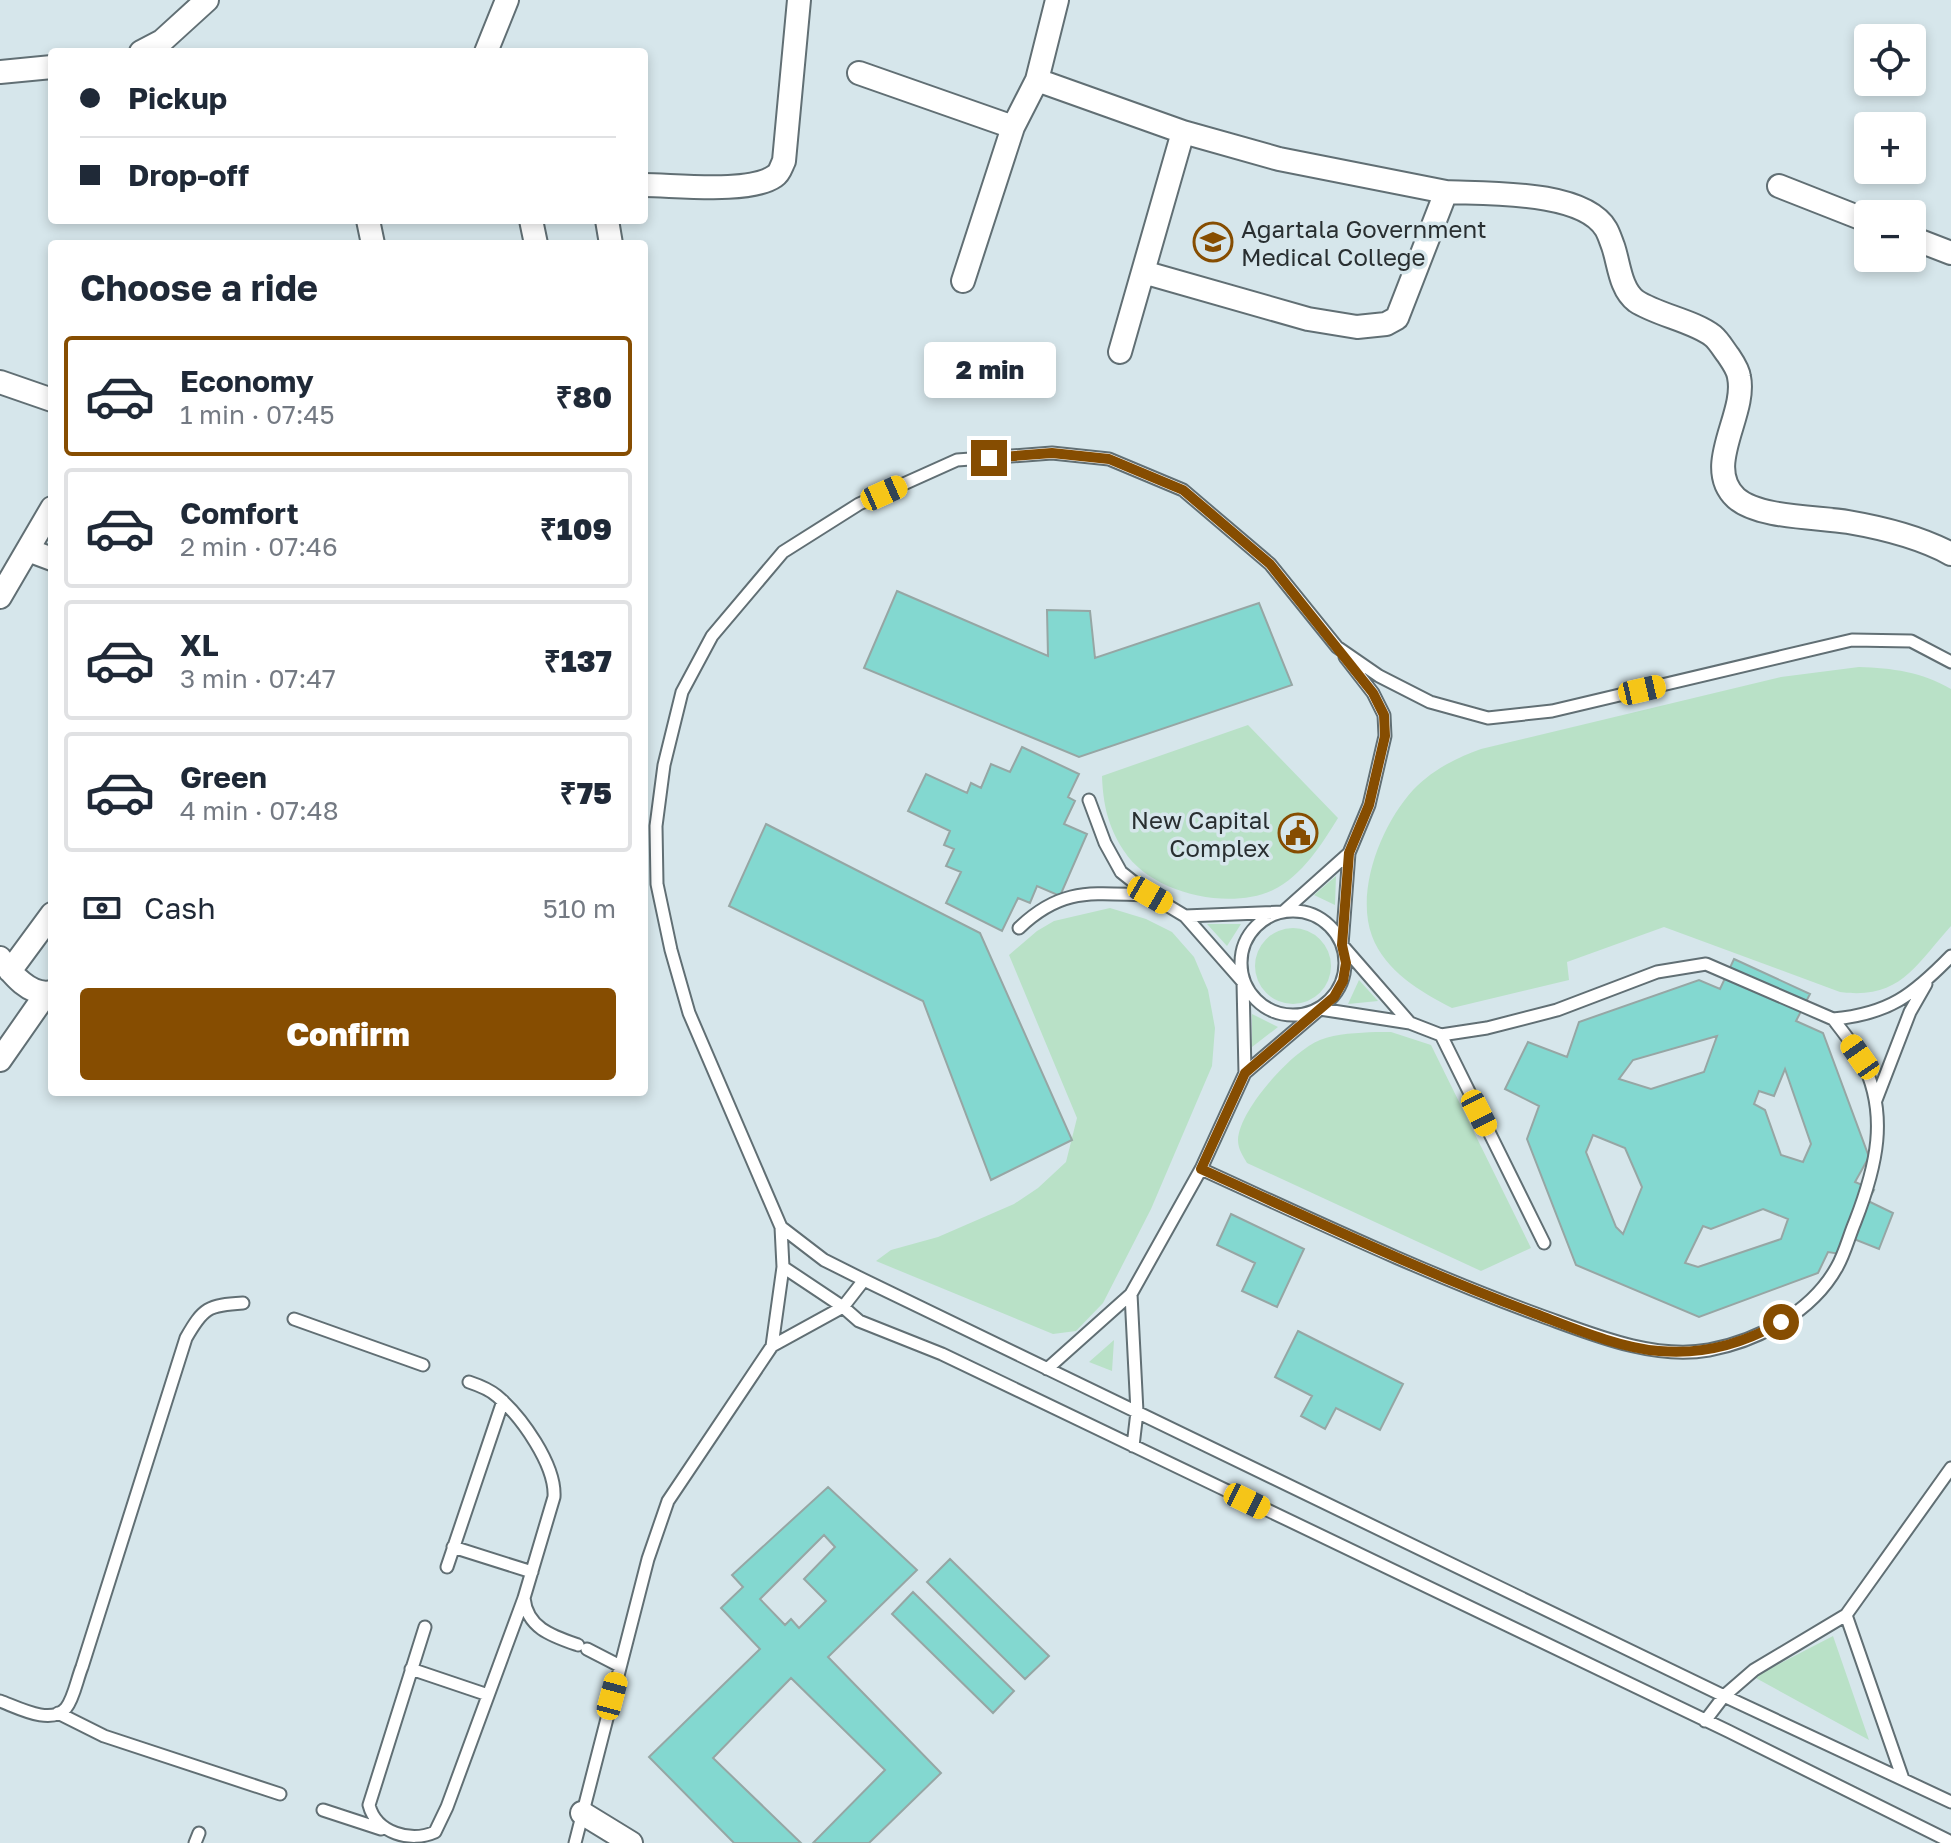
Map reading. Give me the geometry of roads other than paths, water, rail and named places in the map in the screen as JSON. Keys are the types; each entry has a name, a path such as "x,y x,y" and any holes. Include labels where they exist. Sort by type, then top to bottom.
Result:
{"street":[{"path":"149,48 162,41 207,0"},
{"path":"492,46 507,0"},
{"path":"648,185 740,186 760,183 778,175 784,161 799,0"},
{"path":"963,281 1013,127 1037,80 1057,0"},
{"path":"0,72 48,67"},
{"path":"859,73 1013,127"},
{"path":"1037,80 1183,132 1279,159 1446,192 1540,197 1585,210 1605,227 1625,288 1635,300 1713,336 1733,362 1740,377 1739,396 1723,466 1726,487 1739,501 1775,514 1887,530 1932,543 1951,554"},
{"path":"1120,352 1183,132"},
{"path":"1779,186 1854,215"},
{"path":"1143,272 1308,319 1357,327 1386,324 1397,318 1446,192"},
{"path":"1926,243 1951,253"},
{"path":"0,382 48,399"},
{"path":"0,597 48,515"},
{"path":"28,550 48,558"},
{"path":"48,918 5,965 31,989 48,993"},
{"path":"0,1060 48,994"},
{"path":"582,1813 631,1843"}],"lane":[{"path":"575,1843 648,1559 668,1501 772,1346 783,1267 781,1227 689,1013 657,884 656,826 664,765 682,692 712,636 783,552 859,504 957,460 1052,453 1109,459 1183,490 1270,564 1373,693 1384,715 1385,736 1369,805 1349,853 1342,945 1346,963 1343,981 1334,997 1245,1073 1201,1169 1131,1294 1047,1369"},
{"path":"1337,647 1379,676 1430,702 1488,718 1552,711 1852,640 1911,641 1951,662"},
{"path":"1089,800 1105,843 1121,872 1150,895 1185,916 1243,982 1253,998 1267,1009 1284,1015 1303,1015 1320,1009 1410,1023 1441,1035 1487,1028 1557,1010 1657,972 1706,964 1833,1019 1870,1014 1889,1007 1931,977 1951,956"},
{"path":"1245,1073 1240,964 1243,946 1252,930 1266,918 1283,912 1349,853"},
{"path":"1019,928 1038,909 1079,893 1150,895"},
{"path":"1185,916 1301,911 1319,917 1333,929 1342,945 1410,1023"},
{"path":"1875,1101 1910,1012 1931,977"},
{"path":"1201,1169 1463,1288 1574,1328 1655,1351 1709,1350 1755,1337 1802,1308 1837,1268 1872,1179 1877,1145 1875,1101 1860,1057 1833,1019"},
{"path":"1441,1035 1544,1243"},
{"path":"781,1227 824,1260 864,1280 1724,1696 1951,1802"},
{"path":"783,1267 859,1321 942,1354 1951,1842"},
{"path":"772,1346 843,1307 864,1280"},
{"path":"1131,1294 1137,1412 1133,1446"},
{"path":"0,1701 40,1715 54,1715 66,1708 82,1667 186,1338 198,1317 212,1304 243,1303"},
{"path":"294,1319 423,1365"},
{"path":"323,1810 419,1838 435,1832 524,1598 554,1497 555,1483 532,1440 503,1401 495,1393 469,1382"},
{"path":"447,1567 503,1401"},
{"path":"1705,1721 1724,1696 1754,1670 1846,1615 1951,1468"},
{"path":"453,1547 532,1572"},
{"path":"524,1598 533,1623 556,1638 620,1666"},
{"path":"1846,1615 1903,1779"},
{"path":"381,1829 372,1819 369,1805 425,1627"},
{"path":"411,1669 488,1695"},
{"path":"58,1713 104,1736 280,1794"}],"place":[{"name":"Agartala Government Medical College","path":"1213,242"},
{"name":"New Capital Complex","path":"1298,833"}]}
